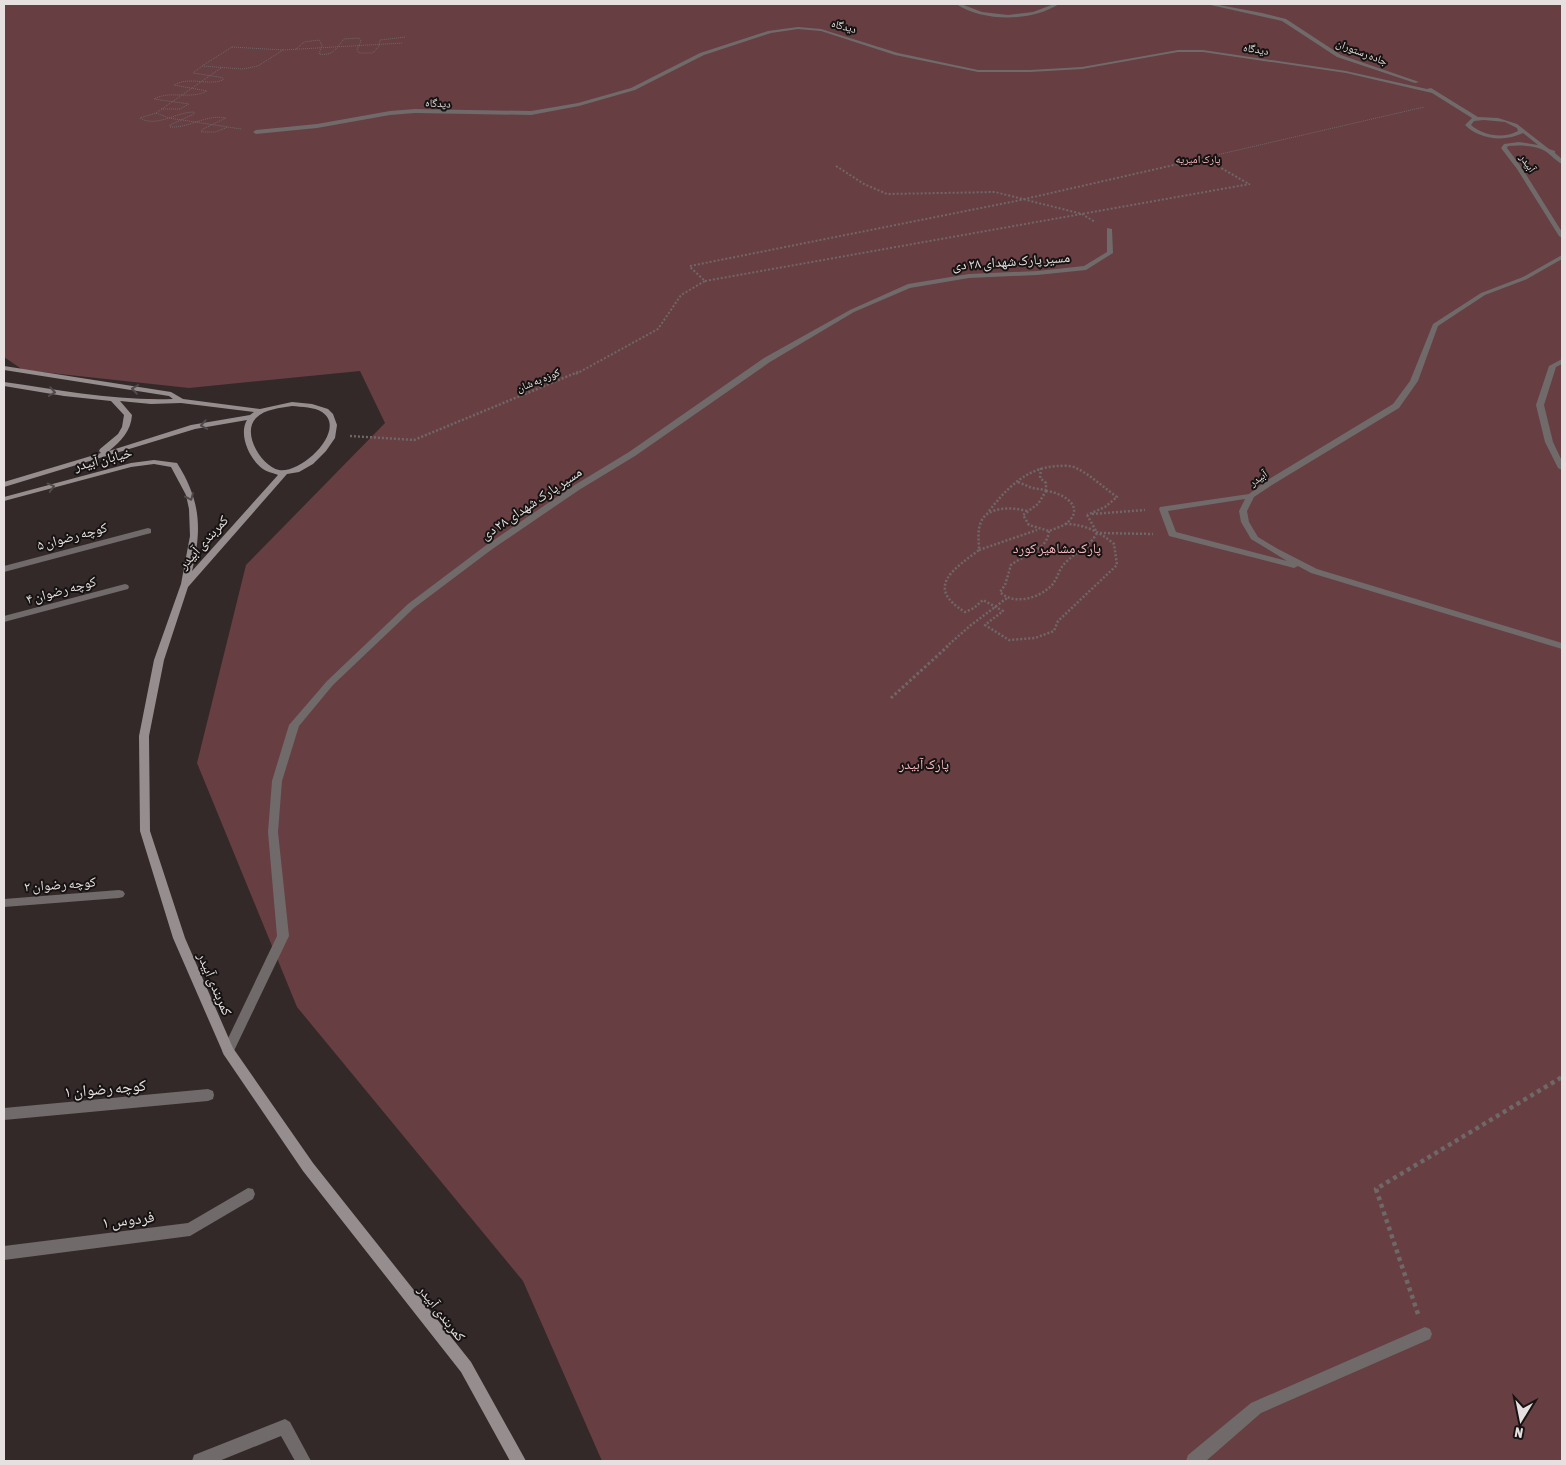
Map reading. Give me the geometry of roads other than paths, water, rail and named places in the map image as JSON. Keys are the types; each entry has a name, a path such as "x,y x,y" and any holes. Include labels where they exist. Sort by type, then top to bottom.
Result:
{"main road":[{"path":"4,368 171,394 182,401"},
{"path":"4,384 64,394 151,402 182,401 262,411"},
{"path":"98,455 120,439 128,424 128,415 113,398"},
{"path":"292,404 320,408 329,414 332,423 332,434 324,449 312,462 301,470 284,473 267,470 256,458 248,440 246,428 252,417 262,411 278,405 292,404"},
{"name":"خیابان آبیدر","path":"4,485 194,427 252,417"},
{"name":"خیابان آبیدر","path":"4,500 131,464 154,462 174,465 181,476 194,508 196,534 184,586"},
{"name":"کمربندی آبیدر","path":"284,473 184,586 159,660 144,736 145,831 179,938 228,1051 308,1167 466,1367 518,1461"}],"street":[{"path":"958,4 988,14 1016,16 1048,9 1057,4"},
{"name":"جاده رستوران","path":"1208,4 1284,20 1339,56 1421,83 1477,119"},
{"name":"دیدگاه","path":"256,132 317,126 390,113 415,111 531,113 580,104 633,89 702,54 770,32 798,28 821,30 897,54 978,71 1082,68 1178,50 1204,51 1346,72 1434,92"},
{"path":"1519,127 1521,132 1517,134 1493,136 1476,131 1468,125 1468,122 1477,119 1501,120 1519,127 1553,152 1562,162"},
{"name":"آبیدر","path":"1553,152 1520,142 1506,144 1504,148 1519,168 1562,236"},
{"name":"مسیر پارک شهدای ۲۸ دی","path":"228,1051 283,936 273,832 277,781 294,725 330,683 411,606 488,548 576,488 632,454 767,360 852,311 908,286 969,276 1037,273 1086,268 1110,253 1109,229"},
{"name":"آبیدر","path":"1562,257 1525,278 1483,294 1435,325 1414,381 1396,406 1269,483 1251,496 1243,511 1245,522 1255,539 1314,571 1562,646"},
{"path":"1562,361 1553,366 1540,405 1549,442 1562,468"},
{"path":"1251,496 1164,509 1172,534 1314,571"},
{"name":"کوچه رضوان ۵","path":"4,568 148,531"},
{"name":"کوچه رضوان ۴","path":"4,619 126,587"},
{"name":"کوچه رضوان ۲","path":"4,903 119,894"},
{"name":"کوچه رضوان ۱","path":"4,1114 208,1095"},
{"name":"فردوس ۱","path":"4,1253 190,1229 248,1194"},
{"path":"1194,1461 1256,1408 1425,1334"},
{"path":"200,1461 285,1427 304,1461"}],"park label":[{"name":"پارک امیریه","path":"1198,159"},
{"name":"پارک مشاهیر کورد","path":"1057,548"},
{"name":"پارک آبیدر","path":"924,764"}]}
